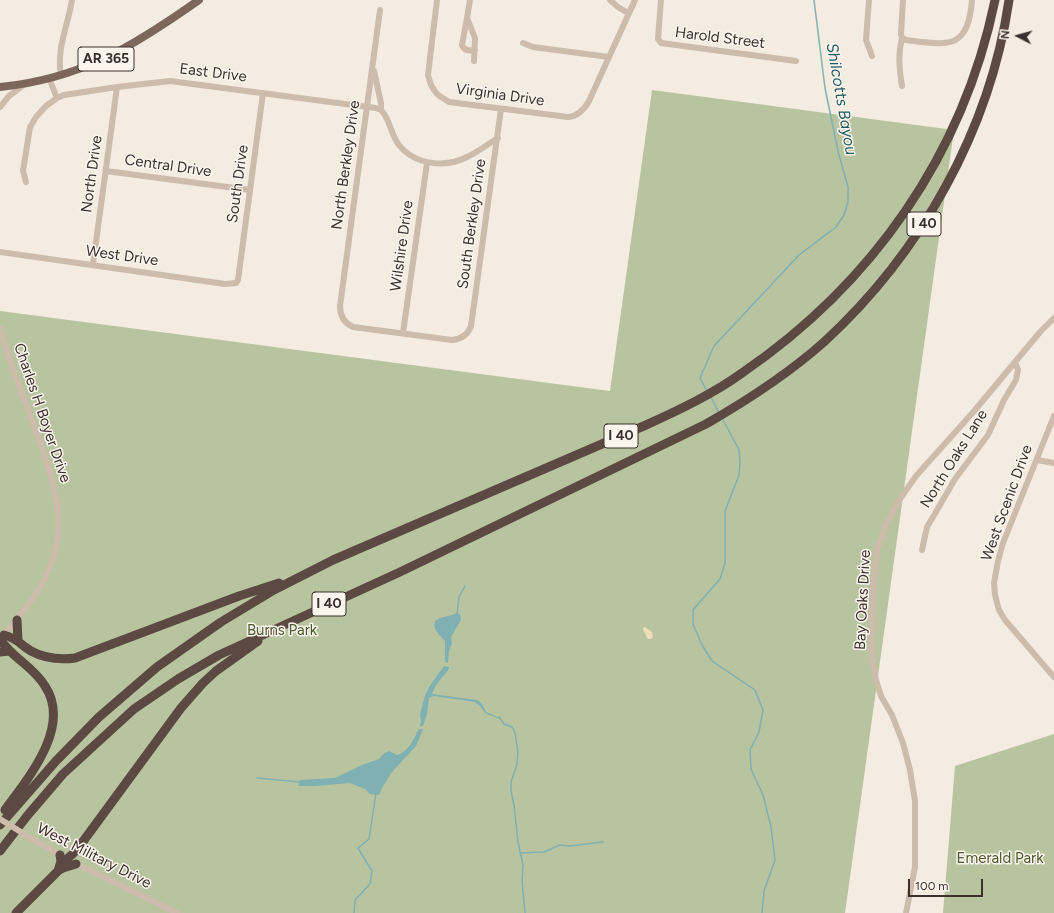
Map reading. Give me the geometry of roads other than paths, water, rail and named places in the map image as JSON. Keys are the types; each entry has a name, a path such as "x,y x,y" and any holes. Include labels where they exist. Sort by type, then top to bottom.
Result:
{"highway":[{"name":"I 40","path":"2,821 78,738 140,681 202,634 297,578 332,560 694,402 742,374 793,335 831,301 875,253 901,219 925,181 956,120 981,55 995,0"},
{"name":"I 40","path":"0,851 27,816 63,774 134,709 178,679 219,655 400,572 706,424 738,406 787,372 825,341 863,303 894,267 923,226 939,200 974,128 1001,42 1009,0"},
{"path":"2,821 4,811 35,768 48,741 54,714 51,699 41,679 10,651 1,638 13,637 31,651 47,657 59,659 75,658 239,596 297,578"},
{"path":"17,620 18,641"},
{"path":"58,871 63,857 73,855 194,692 216,671 271,631"},
{"path":"0,652 10,651"},
{"path":"16,913 58,871 63,868 79,865 78,848"}],"main road":[{"name":"AR 365","path":"0,87 25,84 61,75 91,65 127,48 199,0"}],"street":[{"path":"61,75 60,55 72,0"},
{"name":"Virginia Drive","path":"437,0 428,70 429,80 438,95 449,102 559,116 573,116 586,108 635,0"},
{"path":"470,0 462,45 468,51 474,50"},
{"path":"610,0 628,13"},
{"name":"Harold Street","path":"661,0 658,39 661,43 796,61"},
{"path":"869,0 866,40 872,56"},
{"path":"902,86 900,44 902,38 900,34 903,0"},
{"path":"902,38 906,40 939,44 952,41 962,35 968,26 971,17 972,0"},
{"name":"North Berkley Drive","path":"380,10 340,306 341,317 345,322 353,326 403,333"},
{"path":"467,18 473,32 474,61"},
{"path":"523,43 533,47 609,57"},
{"path":"373,63 376,85 381,103 380,110 384,114 399,145 411,156 427,162 446,163 459,160 477,152 498,138"},
{"path":"26,182 24,171 30,128 39,113 57,98 49,78"},
{"name":"East Drive","path":"57,98 70,94 170,81 263,92 380,110"},
{"path":"0,107 9,96 25,84"},
{"name":"North Drive","path":"93,264 117,87"},
{"name":"South Drive","path":"238,280 263,92"},
{"name":"South Berkley Drive","path":"403,333 452,340 460,338 468,333 471,326 501,109"},
{"name":"Wilshire Drive","path":"403,333 427,162"},
{"name":"Central Drive","path":"106,171 250,190"},
{"name":"West Drive","path":"0,252 93,264 225,284 236,283 238,280"},
{"name":"Bay Oaks Drive","path":"906,913 915,867 915,801 910,770 903,743 892,715 881,696 873,664 872,642 877,549 887,523 900,499 916,476 975,410 1040,332 1054,318 1054,314"},
{"name":"Charles H Boyer Drive","path":"0,328 49,466 57,497 59,512 58,540 50,566 38,591 17,620 1,638"},
{"name":"North Oaks Lane","path":"922,550 927,527 955,479 988,435 1004,400 1016,380 1018,370 1015,362"},
{"name":"West Scenic Drive","path":"1054,416 1003,543 995,571 994,589 999,610 1005,620 1054,677"},
{"path":"1037,460 1054,463"},
{"name":"West Military Drive","path":"2,821 63,857 177,913"}],"water":[{"path":"456,613 460,614 461,620 451,637 452,643 449,651 448,663 445,662 445,641 436,631 434,624 435,621 439,619 454,615"},
{"path":"444,666 449,667 449,669 437,684 432,694 477,700 482,704 486,712 500,719 485,713 475,702 434,696 429,698 427,714 423,726 420,726 420,714 425,696 431,684"},
{"path":"419,729 423,729 416,746 392,772 379,795 370,794 365,789 350,783 298,786 300,780 335,778 362,765 379,759 383,754 389,751 397,755 405,751"}],"waterway":[{"name":"Shilcotts Bayou","path":"707,391 700,378 714,346 799,255 836,227 844,215 848,202 848,187 838,151 825,88 814,0"},
{"path":"711,397 719,413"},
{"path":"722,418 739,450 739,475 725,511 725,563 720,579 693,610 693,624 702,645 712,661 755,690 763,710 759,732 750,750 751,769 763,795 771,827 775,860 764,891 762,913"},
{"path":"457,615 459,597 465,586"},
{"path":"499,717 504,724 512,727 515,733 518,752 517,764 511,782 511,791 518,842 523,865 522,881 525,913"},
{"path":"257,778 300,782"},
{"path":"354,913 355,900 370,884 372,871 358,848 369,839 376,793"},
{"path":"520,853 544,852 560,845 570,846 603,842"}],"park label":[{"name":"Burns Park","path":"282,631"},
{"name":"Emerald Park","path":"1000,859"}]}
